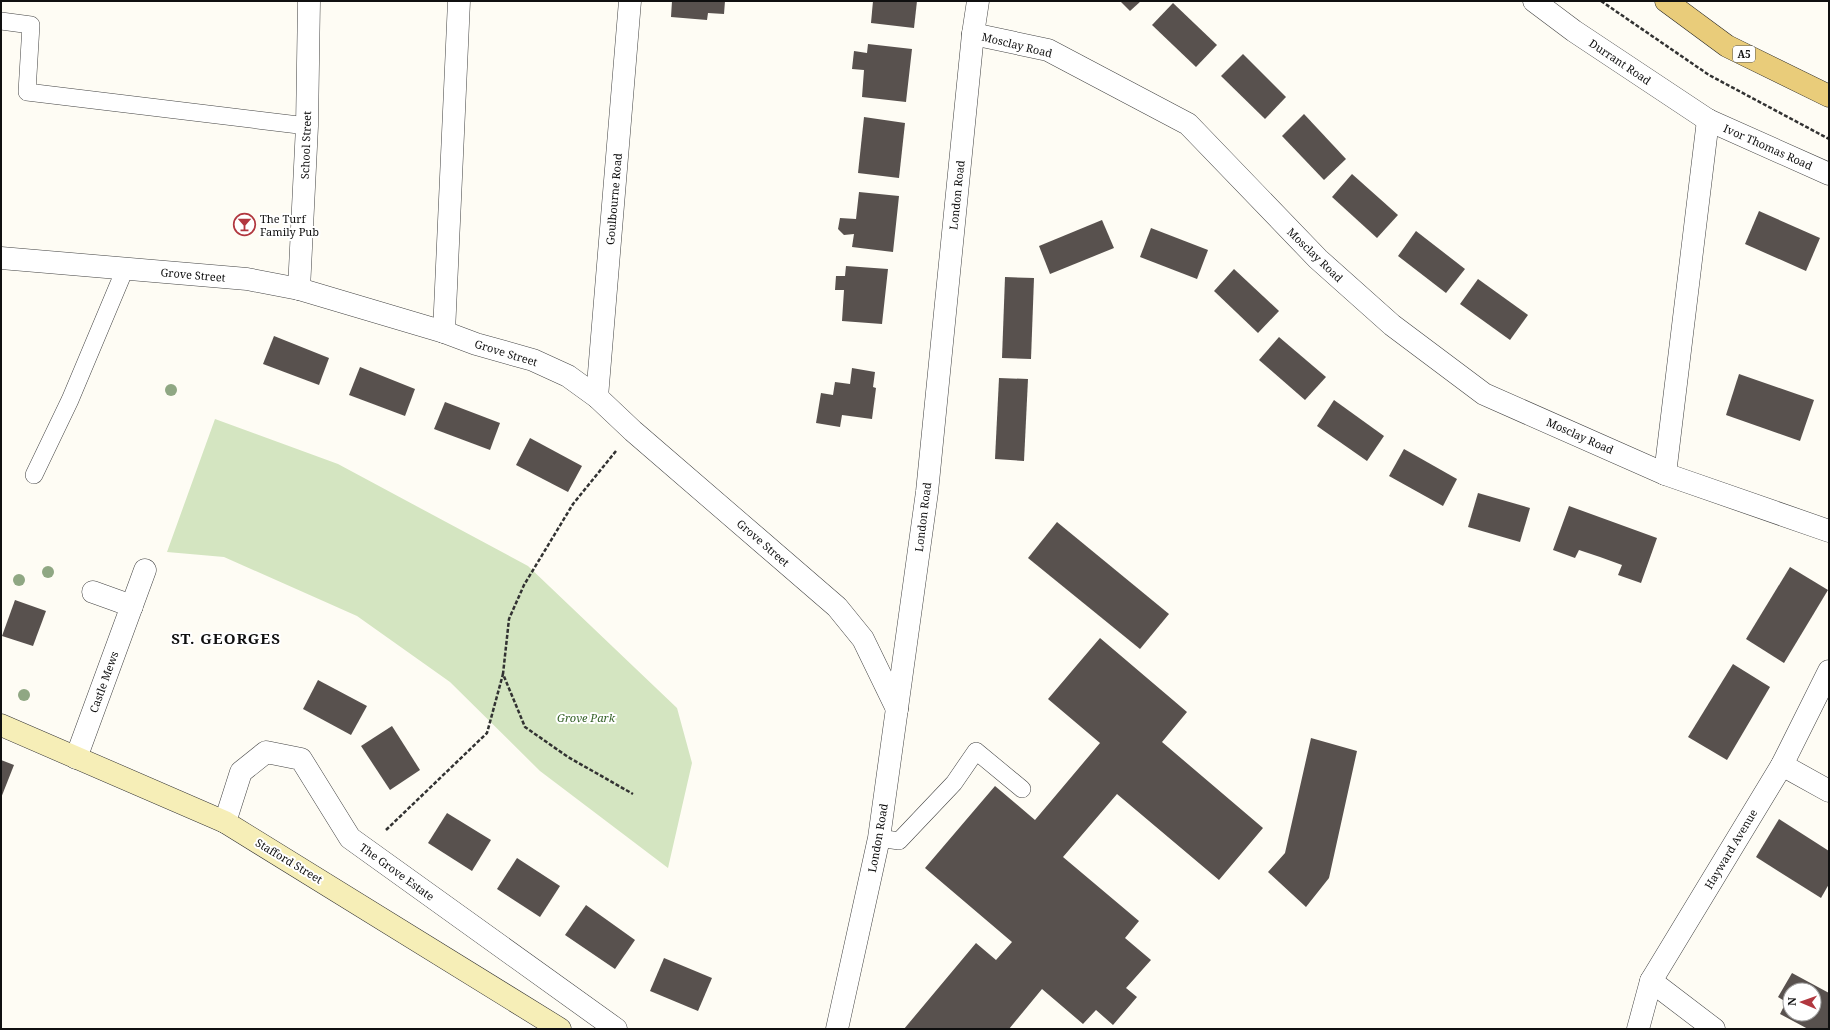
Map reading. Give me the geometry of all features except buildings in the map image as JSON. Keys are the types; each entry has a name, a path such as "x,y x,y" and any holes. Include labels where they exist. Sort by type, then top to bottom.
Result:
{"main road":[{"name":"A5","path":"1666,1 1727,46 1829,96"}],"street":[{"name":"School Street","path":"299,290 307,126 309,1"},
{"path":"444,332 459,1"},
{"name":"Goulbourne Road","path":"597,397 630,1"},
{"name":"London Road","path":"838,1029 879,838 927,492 973,34 978,1"},
{"name":"Durrant Road","path":"1534,1 1574,31 1708,120"},
{"name":"Mosclay Road","path":"973,34 1048,50 1188,124 1318,259 1392,325 1484,394 1665,474 1829,531"},
{"path":"1665,474 1708,120"},
{"name":"Ivor Thomas Road","path":"1708,120 1829,174"},
{"name":"Grove Street","path":"1,258 247,279 299,290 444,332 476,344 533,360 568,376 597,397 633,431 837,607 863,639 897,709"},
{"name":"Castle Mews","path":"76,758 145,570"},
{"path":"93,592 132,606"},
{"name":"Hayward Avenue","path":"1638,1029 1651,981 1782,765 1829,671"},
{"name":"Stafford Street","path":"1,725 225,822 560,1029"},
{"name":"The Grove Estate","path":"225,822 241,772 266,752 301,759 350,838 616,1029"},
{"path":"1782,765 1829,791"},
{"path":"1651,981 1714,1029"}],"lane":[{"path":"1,21 31,25 27,92 307,126"},
{"path":"34,475 70,400 125,269"},
{"path":"879,838 899,841 954,783 976,751 1022,789"}],"path":[{"path":"1601,1 1709,75 1829,139"},
{"path":"365,849 487,732 504,674 509,619 524,585 573,504 633,431"},
{"path":"504,674 525,727 568,757 633,794"}],"green space":[{"name":"Grove Park","path":"215,419 338,464 528,566 677,708 692,763 668,868 540,771 450,682 357,616 224,557 167,552"}],"place":[{"name":"The Turf Family Pub","path":"244,225"}],"district":[{"name":"ST. GEORGES","path":"226,639"}]}
